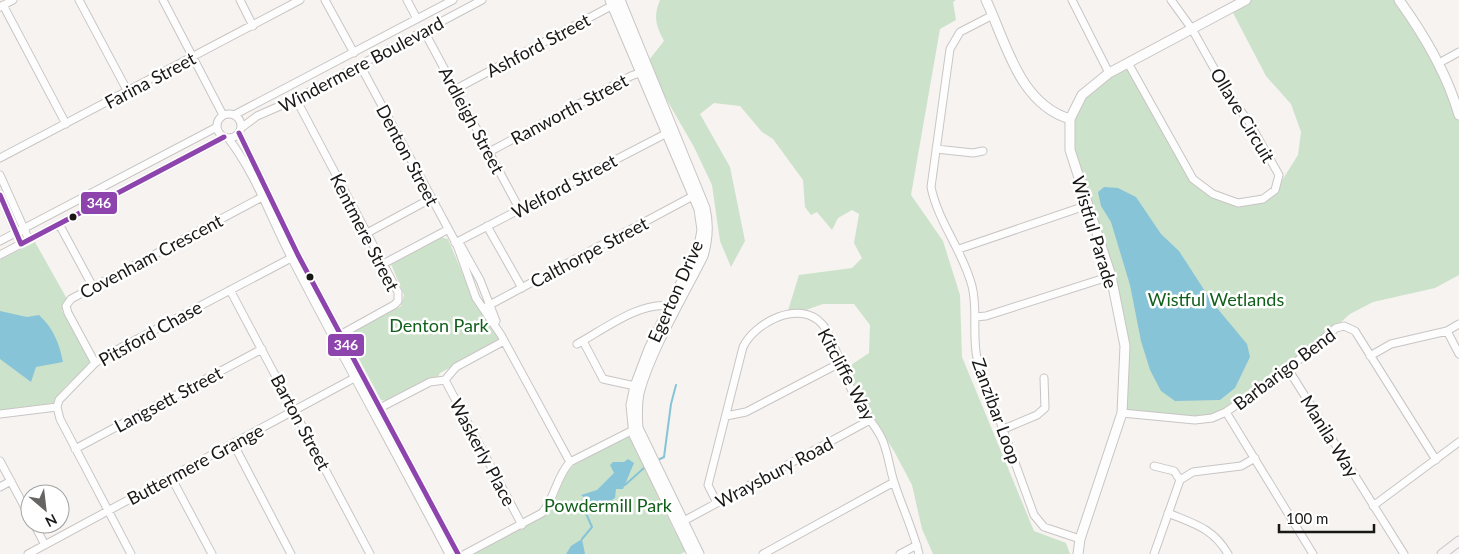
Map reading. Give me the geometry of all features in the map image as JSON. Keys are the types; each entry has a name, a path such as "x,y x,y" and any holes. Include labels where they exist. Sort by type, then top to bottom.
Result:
{"main road":[{"path":"1442,554 1459,541"}],"street":[{"path":"13,0 1,6 66,124"},
{"path":"79,0 128,92"},
{"path":"163,0 223,115"},
{"path":"240,0 253,26"},
{"name":"Farina Street","path":"0,158 300,0"},
{"path":"325,0 354,53"},
{"path":"407,0 417,19"},
{"name":"Windermere Boulevard","path":"234,115 453,0"},
{"name":"Windermere Boulevard","path":"240,130 257,116 296,99 482,0"},
{"path":"986,0 994,15 1013,66 1034,97 1055,114 1070,118"},
{"path":"1072,0 1109,73"},
{"name":"Ollave Circuit","path":"1128,63 1192,179 1213,194 1238,203 1263,199 1275,190 1279,174 1249,122 1229,96 1192,29 1172,0"},
{"name":"Wistful Parade","path":"1078,554 1080,538 1122,413 1125,346 1111,276 1070,150 1070,118 1082,95 1109,73 1246,0"},
{"path":"1399,0 1421,30 1439,63 1459,115"},
{"name":"Egerton Drive","path":"616,2 670,131 705,208 708,240 703,256 653,356 640,393 635,428"},
{"name":"Ashford Street","path":"456,89 616,2"},
{"name":"Zanzibar Loop","path":"994,15 960,32 950,49 931,187 934,204 959,249 973,287 976,358 1004,429 1034,515 1044,527 1080,538"},
{"name":"Ardleigh Street","path":"424,30 520,210"},
{"path":"1439,63 1459,52"},
{"name":"Denton Street","path":"360,65 456,244 476,298 487,306"},
{"name":"Ranworth Street","path":"489,152 645,71"},
{"name":"Kentmere Street","path":"296,99 398,292 398,301 338,336"},
{"path":"266,195 238,151 217,127 218,120 223,115 234,115 240,120 240,130 266,195 294,256 458,554"},
{"path":"0,241 217,127"},
{"path":"0,255 226,138 235,137 240,130"},
{"name":"Egerton Drive","path":"670,131 699,209 702,230 699,246 649,350 634,386 631,405 635,428 659,476 693,553"},
{"name":"Welford Street","path":"456,244 670,131"},
{"path":"936,148 973,153 983,151"},
{"path":"0,175 29,240"},
{"path":"0,194 21,244"},
{"name":"Covenham Crescent","path":"95,363 66,306 71,299 266,195"},
{"name":"Calthorpe Street","path":"487,306 693,196"},
{"path":"367,233 432,198"},
{"path":"959,249 1088,205"},
{"path":"59,224 93,287"},
{"path":"487,226 522,288"},
{"path":"383,264 447,230"},
{"name":"Denton Street","path":"456,244 461,246 475,271 487,306 570,462"},
{"name":"Pitsford Chase","path":"57,407 59,400 69,387 95,363 294,256"},
{"path":"975,317 986,316 1111,276"},
{"name":"Barton Street","path":"230,290 370,554"},
{"path":"634,386 602,379 580,342 644,308 661,305 670,306"},
{"name":"Kitcliffe Way","path":"717,503 708,485 743,346 753,333 771,321 795,312 811,316 822,324 854,395 881,436 894,482 919,554"},
{"path":"1370,356 1391,344 1446,331 1459,324"},
{"name":"Barbarigo Bend","path":"1122,413 1195,420 1212,418 1226,412 1288,369 1336,328 1344,326 1355,331 1436,460"},
{"path":"1446,331 1459,354"},
{"path":"377,409 430,382 445,380 456,367 503,338"},
{"name":"Langsett Street","path":"75,449 262,349"},
{"path":"726,416 746,412 840,363"},
{"name":"Manila Way","path":"1288,369 1404,554"},
{"name":"Buttermere Grange","path":"28,554 359,376"},
{"path":"1004,429 1037,414 1045,408 1044,378"},
{"name":"Waskerly Place","path":"445,380 522,525"},
{"path":"0,414 57,407 60,419 75,449 131,554"},
{"path":"377,409 449,554"},
{"path":"1226,412 1313,554"},
{"name":"Wraysbury Road","path":"680,523 870,420"},
{"path":"465,554 542,513 546,508 562,470 570,462 635,428"},
{"path":"1373,506 1459,442"},
{"path":"233,444 291,554"},
{"path":"1154,554 1180,480 1193,472 1241,466 1254,458"},
{"path":"0,461 20,498"},
{"path":"1154,466 1174,471 1180,480"},
{"path":"171,477 212,554"},
{"path":"0,487 11,481"},
{"path":"763,554 894,482"},
{"path":"1168,513 1208,530 1222,543 1228,554"},
{"path":"39,534 45,545"},
{"path":"900,554 917,545"}],"green space":[{"path":"660,0 956,0 953,2 956,20 940,29 911,195 943,241 960,295 962,357 1034,531 1066,543 1070,554 933,554 922,529 912,485 894,451 842,371 869,353 870,325 854,304 823,304 786,317 799,275 852,268 862,258 854,243 859,214 852,210 838,218 832,230 817,212 811,215 805,207 803,180 773,139 762,132 740,106 714,103 700,114 730,167 745,241 731,267 720,241 712,185 694,147 656,81 649,60 664,41 656,21"},
{"name":"Wistful Wetlands","path":"1247,0 1399,0 1421,29 1459,117 1459,275 1435,288 1373,302 1350,314 1288,369 1211,418 1122,413 1126,345 1111,277 1070,149 1072,120 1082,94 1128,63 1193,180 1237,203 1264,199 1276,190 1298,155 1301,132 1291,104 1266,76 1231,9"},
{"name":"Denton Park","path":"439,237 448,239 474,301 501,341 440,373 438,377 387,401 381,400 349,340 349,334 401,306 404,295 391,264 395,260"},
{"path":"35,242 67,299 62,311 92,362 64,388 54,403 0,410 0,260"},
{"name":"Powdermill Park","path":"629,434 673,528 686,551 681,554 472,554 548,514 564,478 571,468 591,453"}],"water":[{"path":"1104,187 1118,188 1136,197 1161,234 1179,251 1212,302 1247,344 1250,357 1235,388 1220,400 1175,401 1161,391 1150,370 1141,341 1130,285 1111,222 1101,206 1098,192"},
{"path":"0,311 27,317 39,315 49,326 55,337 63,362 36,367 31,382 0,359"},
{"path":"628,459 634,463 623,489 616,489 615,498 598,509 581,495 597,490 614,473 610,465 613,462 624,462"},
{"path":"582,539 585,554 566,554 571,546"}],"waterway":[{"path":"658,460 664,457 671,404 676,385"},
{"path":"625,485 645,467"},
{"path":"582,539 592,527 585,511 589,501"}],"transit line":[{"name":"346","path":"239,133 298,255 458,554"},
{"name":"346","path":"0,195 21,244 224,137"}]}
